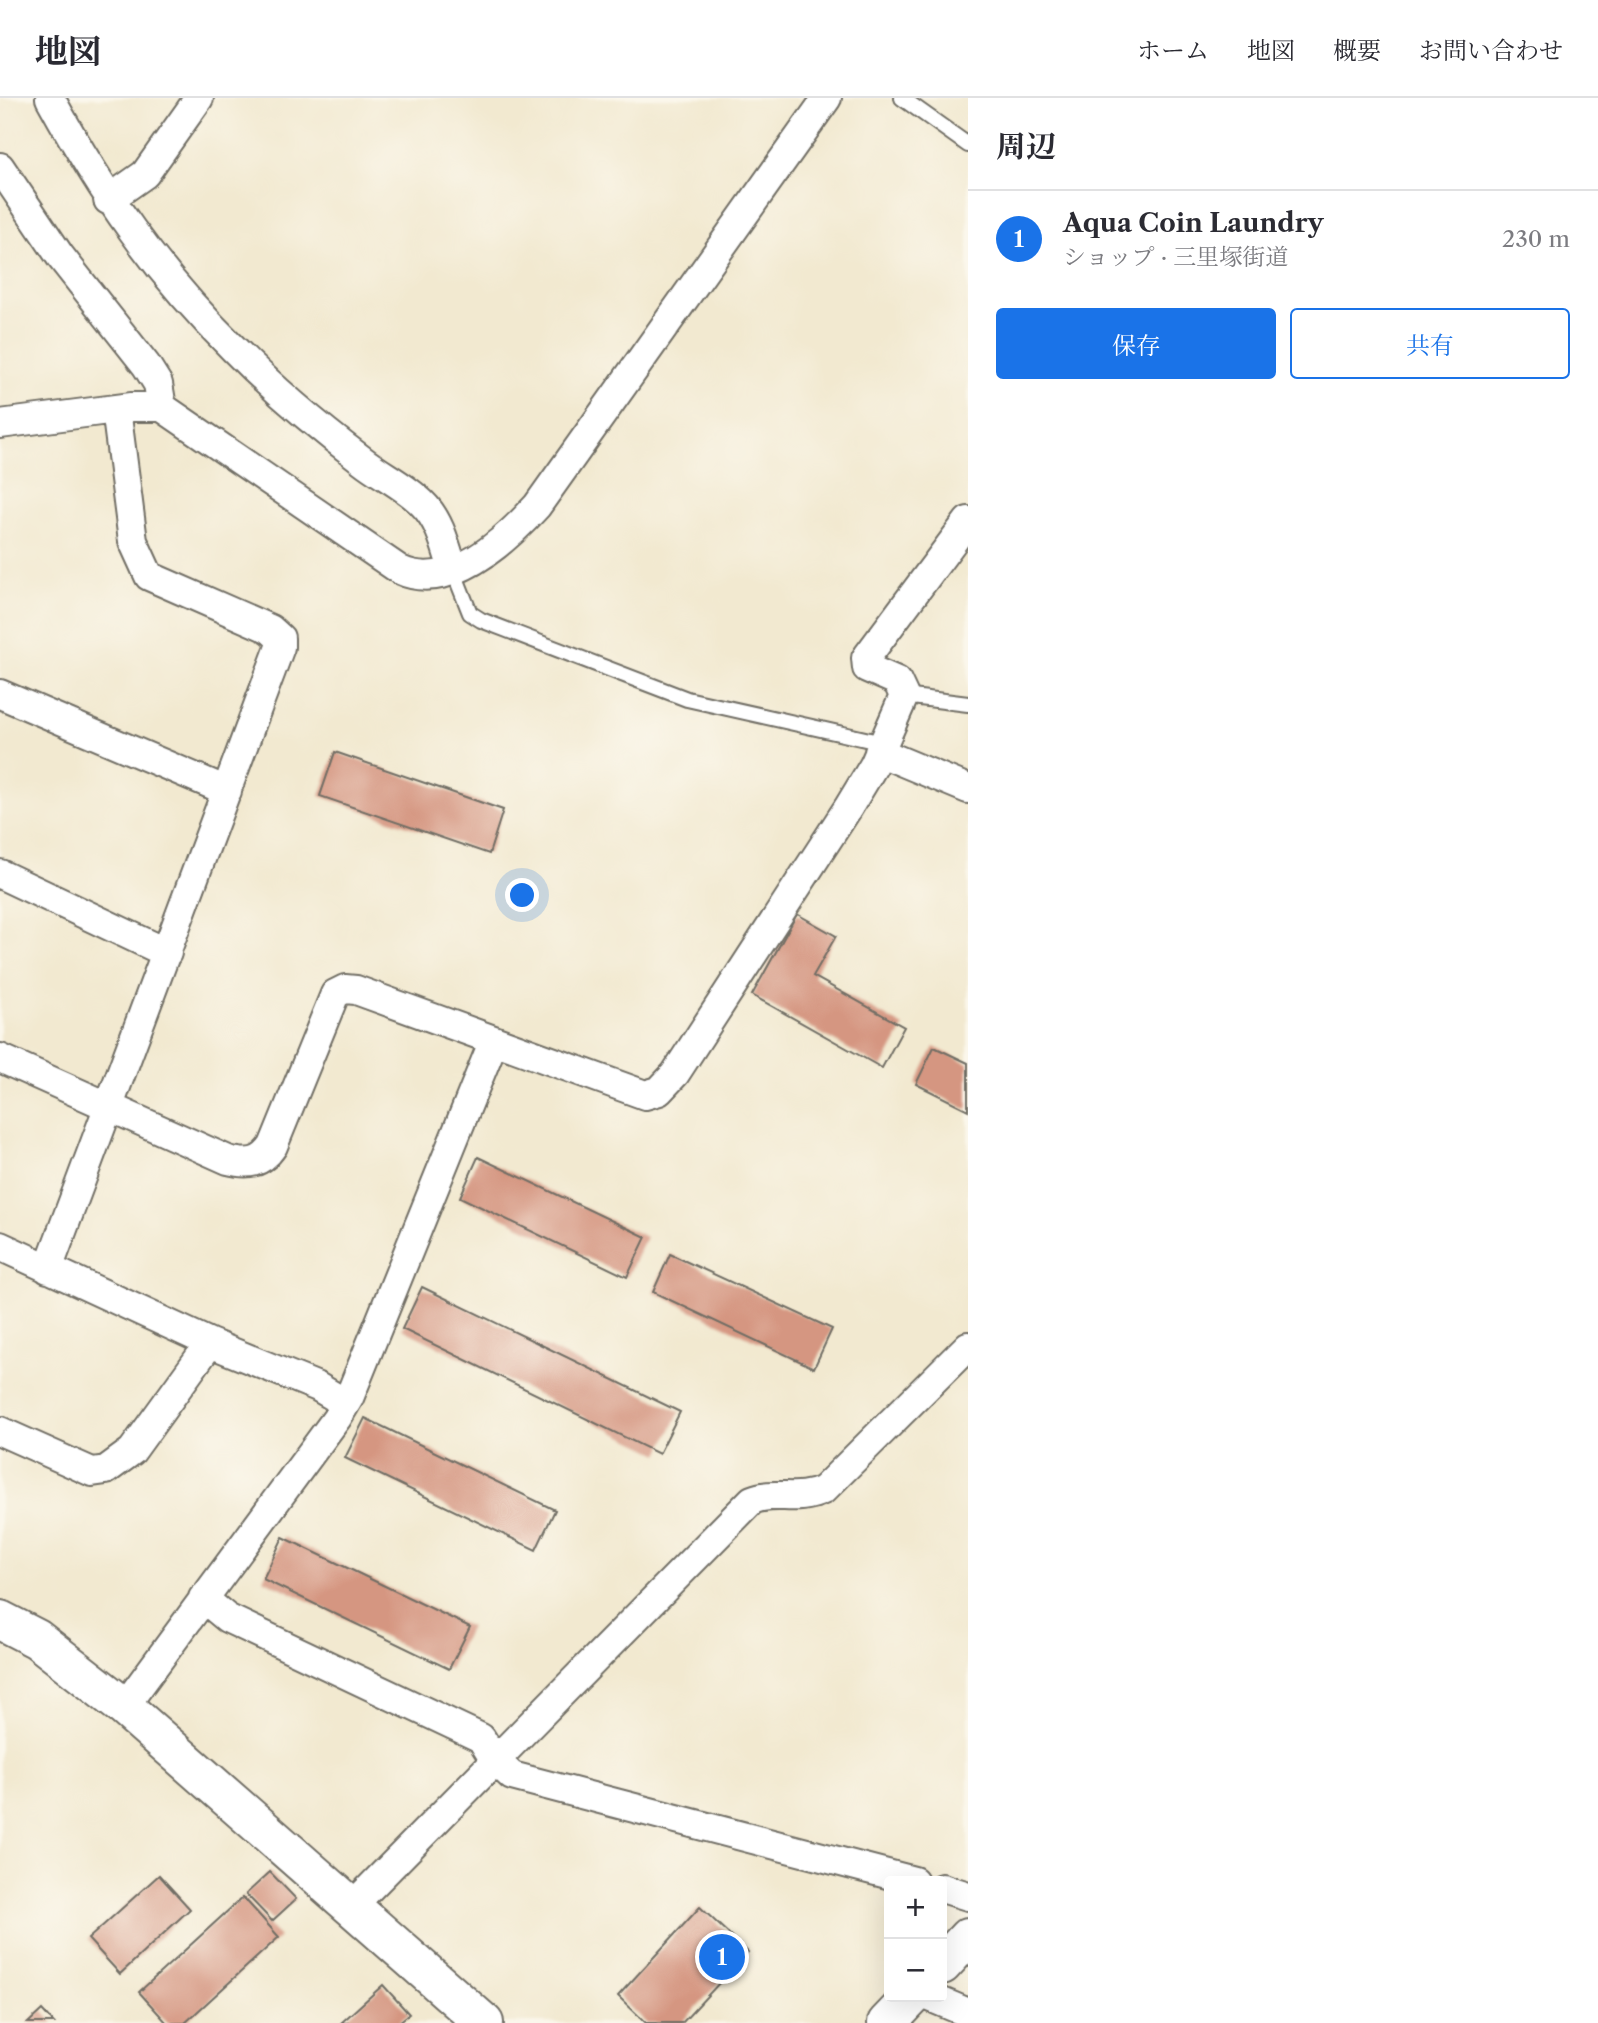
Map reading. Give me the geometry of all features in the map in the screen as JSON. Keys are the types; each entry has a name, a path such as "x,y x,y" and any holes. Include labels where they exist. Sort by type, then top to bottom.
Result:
{"street":[{"path":"50,98 108,200 160,269 234,350 312,420 422,503 441,532 453,570"},
{"path":"108,200 145,174 199,98"},
{"path":"0,424 116,409 162,407 400,570 425,577 453,570 502,541 537,506 827,98"},
{"path":"0,167 60,256 146,365 158,384 162,407"},
{"path":"48,1269 280,648 280,638 270,629 149,576 133,541 116,409"},
{"path":"0,1058 110,1109 228,1160 244,1164 266,1156 273,1146 335,994 345,989 645,1095 659,1091 675,1074 848,808 881,748 904,696 897,681 867,668 866,658 968,521"},
{"path":"0,694 227,791"},
{"path":"881,748 968,789"},
{"path":"0,874 167,953"},
{"path":"124,1707 345,1403 360,1375 494,1040"},
{"path":"0,1245 210,1343 317,1387 345,1403"},
{"path":"0,1431 92,1472 107,1470 132,1451 210,1343"},
{"path":"353,1905 752,1500 762,1496 799,1499 823,1490 968,1346"},
{"path":"203,1598 227,1618 481,1738 495,1759 512,1776 895,1876"},
{"path":"0,1620 37,1639 124,1707 353,1905 475,2020"},
{"path":"947,1890 968,1896"},
{"path":"947,1960 968,1937"},
{"path":"887,2023 907,2002"},
{"path":"942,2002 968,2013"}],"lane":[{"path":"902,98 968,145"},
{"path":"453,570 470,613 481,620 687,699 881,748"},
{"path":"904,696 968,704"}],"building":[{"path":"335,752 503,810 489,854 320,796"},
{"path":"797,914 836,936 813,976 904,1027 882,1068 752,995"},
{"path":"934,1047 968,1063 968,1110 916,1084"},
{"path":"478,1157 646,1237 627,1277 460,1197"},
{"path":"670,1254 832,1329 814,1368 653,1292"},
{"path":"422,1287 680,1412 659,1454 402,1329"},
{"path":"365,1418 555,1510 536,1550 345,1458"},
{"path":"283,1537 470,1627 449,1669 263,1579"},
{"path":"270,1872 296,1899 272,1921 246,1894"},
{"path":"159,1875 190,1909 120,1974 88,1939"},
{"path":"243,1897 279,1937 185,2023 167,2023 139,1992"},
{"path":"700,1907 748,1952 682,2023 646,2023 618,1996"},
{"path":"383,1985 409,2014 398,2023 341,2023"},
{"path":"42,2010 54,2023 28,2023"}],"place":[{"name":"Aqua Coin Laundry","path":"722,1957"}]}
